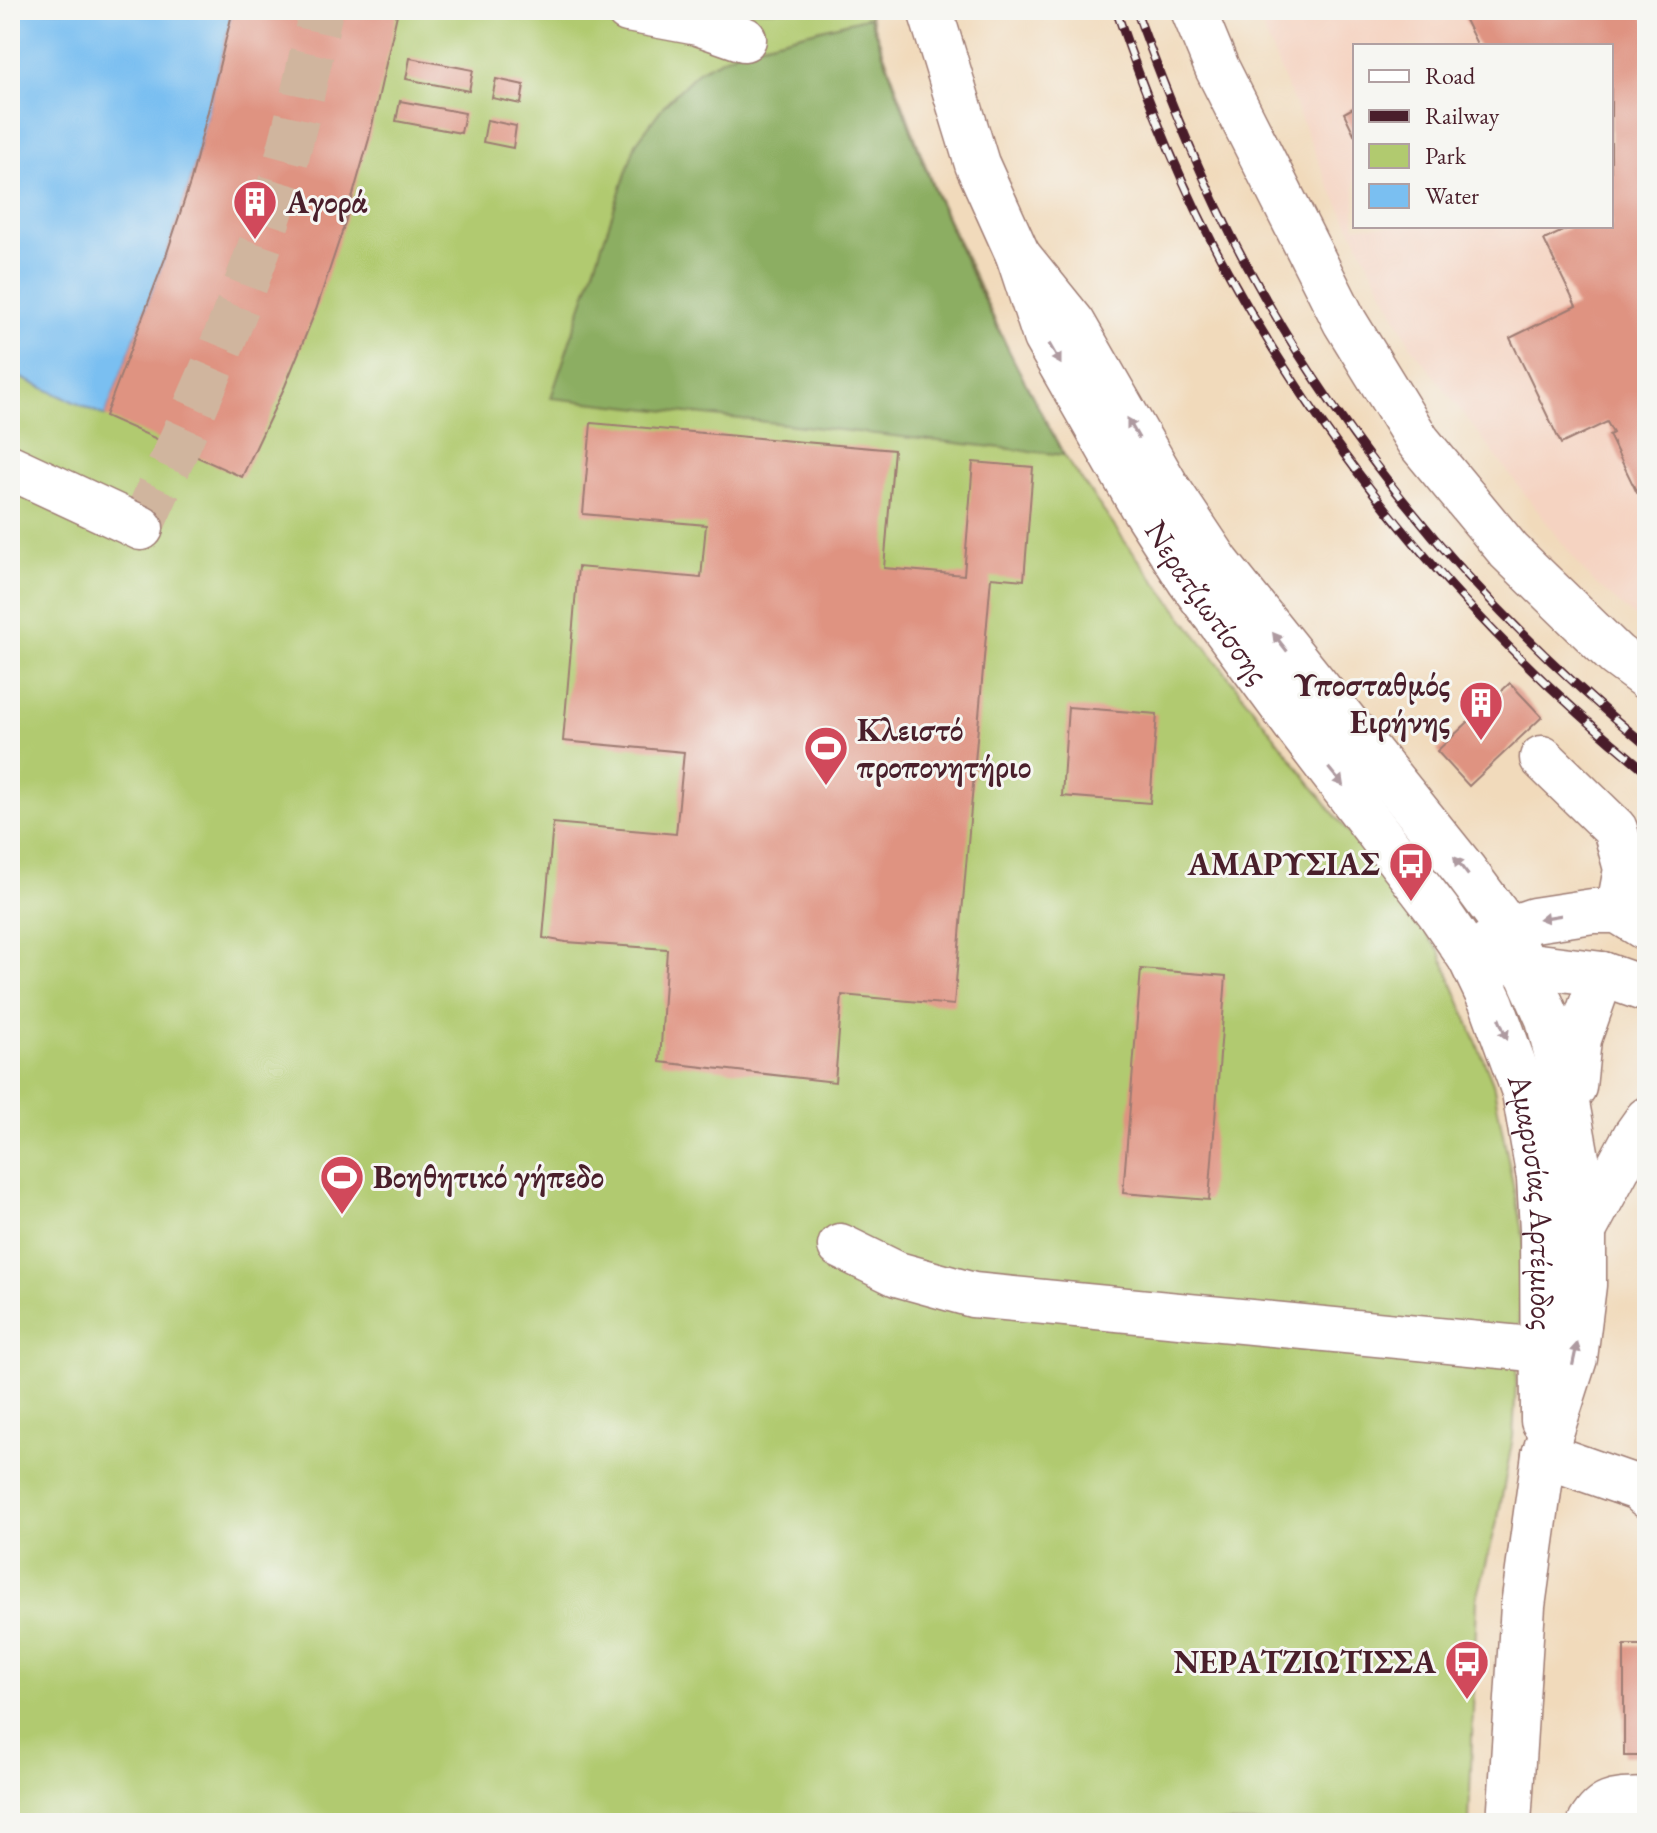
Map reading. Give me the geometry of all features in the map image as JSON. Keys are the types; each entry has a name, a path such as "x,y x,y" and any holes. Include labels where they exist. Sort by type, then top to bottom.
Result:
{"main road":[{"path":"628,10 698,23 744,39"},
{"name":"Νερατζιωτίσσης","path":"930,10 977,164 1018,255 1045,337 1141,505 1181,568 1470,958"},
{"path":"1193,10 1217,68 1345,322 1418,441 1509,551 1616,655 1647,678"},
{"name":"Νερατζιωτίσσης","path":"1018,255 1073,323 1166,485 1218,563 1465,871 1517,946 1548,1019 1573,1125 1584,1231"},
{"path":"10,467 141,528"},
{"path":"1542,758 1615,829 1636,923 1602,974 1579,1039 1573,1125"},
{"path":"1517,946 1534,920 1593,911 1636,923"},
{"path":"1470,958 1517,946 1647,990"},
{"name":"Αμαρυσίας Αρτέμιδος","path":"1470,958 1515,1062 1533,1138 1542,1229 1544,1455 1523,1606 1509,1823"},
{"path":"1584,1231 1647,1119"},
{"name":"Αμαρυσίας Αρτέμιδος","path":"1544,1455 1575,1358 1584,1285 1584,1231"},
{"path":"840,1246 897,1274 973,1295 1541,1350"},
{"path":"1544,1455 1638,1488 1647,1496"},
{"path":"1590,1823 1597,1810 1610,1802 1647,1800"}],"shaded area":[{"path":"1255,10 1647,10 1647,628 1590,579 1411,346 1326,179"}],"green space":[{"path":"10,10 868,10 935,191 1015,364 1064,455 1126,543 1440,952 1493,1083 1524,1241 1513,1437 1498,1518 1477,1599 1469,1823 10,1823"},
{"path":"869,17 950,227 996,326 1064,455 551,398 636,143 665,104 700,70 742,49"}],"water":[{"path":"10,10 233,10 191,180 166,256 105,416 10,373"}],"building":[{"name":"Αγορά","path":"233,10 398,10 369,139 316,310 285,386 242,477 105,416 166,256 191,180"},
{"path":"1460,10 1640,10 1647,24 1647,488 1637,493 1609,435 1613,433 1607,422 1561,444 1510,338 1576,306 1544,240 1569,228 1613,228 1613,44 1477,44"},
{"path":"410,58 473,70 469,91 406,79"},
{"path":"496,79 524,85 521,104 492,98"},
{"path":"400,101 465,113 461,133 396,121"},
{"path":"1353,108 1353,132 1344,113"},
{"path":"487,120 516,126 513,148 483,142"},
{"name":"Κλειστό προπονητήριο","path":"591,423 894,450 884,568 964,575 973,462 1033,467 1024,580 991,577 954,1005 842,995 835,1082 660,1062 667,949 543,938 553,823 676,834 684,752 563,741 578,567 701,578 706,525 583,514"},
{"name":"Υποσταθμός Ειρήνης","path":"1510,683 1542,717 1469,786 1437,751"},
{"path":"1068,707 1157,714 1150,803 1062,796"},
{"path":"1141,969 1226,976 1209,1200 1123,1193"},
{"path":"1624,1645 1647,1645 1647,1756 1624,1756"}],"tunnel":[{"path":"141,528 218,355 253,266 287,156 321,10"}],"railway":[{"path":"1116,10 1153,111 1195,209 1269,343 1314,412 1362,478 1468,604 1585,719 1647,772"},
{"path":"1136,10 1186,137 1228,230 1284,329 1327,396 1373,461 1474,582 1529,640 1647,746"}],"place":[{"name":"Αγορά","path":"255,241"},
{"name":"Υποσταθμός Ειρήνης","path":"1481,742"},
{"name":"Κλειστό προπονητήριο","path":"826,787"},
{"name":"ΑΜΑΡΥΣΙΑΣ","path":"1411,903"},
{"name":"Βοηθητικό γήπεδο","path":"342,1216"},
{"name":"ΝΕΡΑΤΖΙΩΤΙΣΣΑ","path":"1467,1701"}]}
